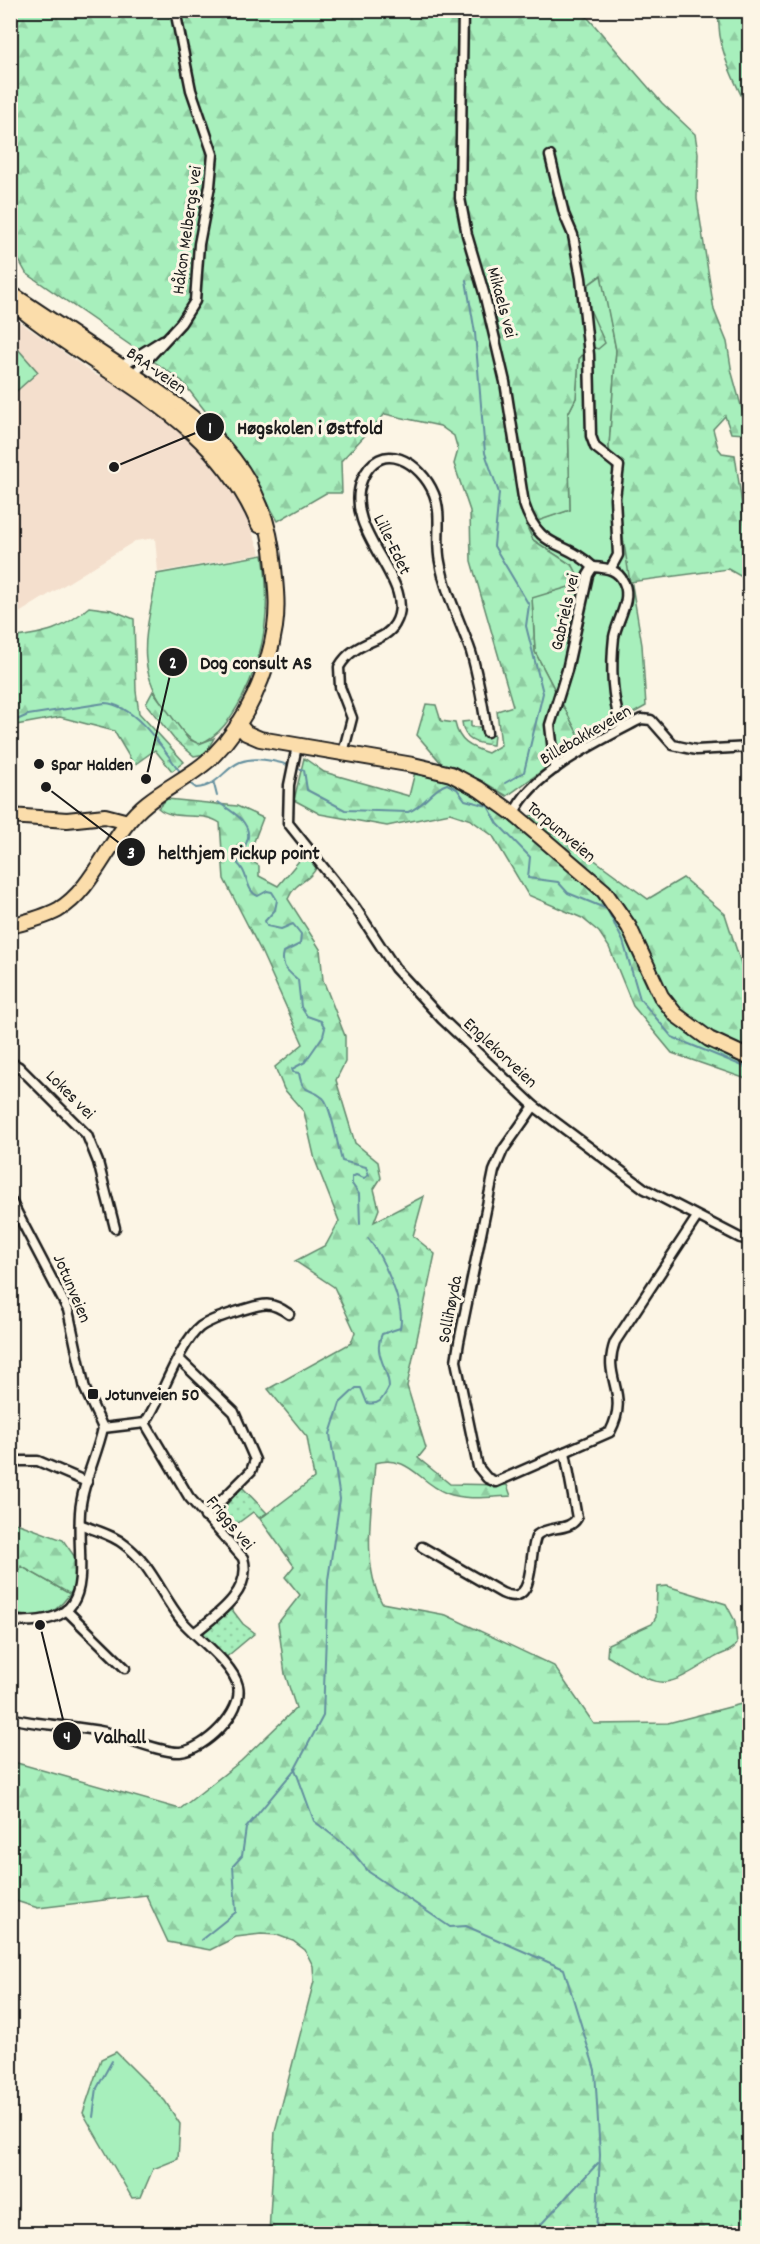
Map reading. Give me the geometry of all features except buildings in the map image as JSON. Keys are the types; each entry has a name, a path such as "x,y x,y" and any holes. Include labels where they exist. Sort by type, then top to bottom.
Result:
{"main road":[{"name":"BRA-veien","path":"10,293 126,374 221,460 248,499 274,570 277,609 269,658 260,684 238,724 214,756 147,802 128,822 85,883 65,905 50,914 10,926"},
{"name":"BRA-veien","path":"10,301 126,374"},
{"name":"Torpumveien","path":"238,724 246,733 260,739 275,741 296,752 343,753 451,774 479,789 514,814 591,879 616,906 661,996 676,1015 709,1038 750,1058"},
{"path":"10,816 67,819 105,816 128,822"}],"street":[{"name":"Håkon Melbergs vei","path":"164,339 181,323 195,301 199,244 210,186 213,154 191,90 175,10"},
{"name":"Mikaels vei","path":"464,10 460,198 467,235 484,293 505,382 524,504 529,517 545,540 579,555 593,567"},
{"path":"550,156 564,214 573,235 581,278 589,355 591,436 595,447 619,466 615,498 618,555 611,568 621,577 626,589 614,648 616,707 620,722"},
{"path":"126,374 164,339"},
{"path":"126,374 164,339"},
{"name":"Lille-Edet","path":"343,753 352,718 340,687 339,667 354,648 388,632 396,623 399,612 399,598 394,582 368,537 358,500 361,483 368,468 381,459 392,456 409,462 421,473 435,494 439,512 440,564 480,685 487,732"},
{"name":"Gabriels vei","path":"555,769 550,724 567,670 588,575 593,567 611,568"},
{"name":"Billebakkeveien","path":"514,814 526,792 555,769 641,719 651,720 673,745 688,749 750,747"},
{"name":"Englekorveien","path":"296,752 287,805 288,823 355,907 395,968 442,1019 534,1106 619,1172 697,1216 740,1238 750,1240"},
{"name":"Lokes vei","path":"10,1062 28,1075 87,1135 98,1162 115,1228"},
{"name":"Sollihøyda","path":"534,1106 503,1150 494,1171 456,1361 478,1467 487,1478 496,1482 610,1431 618,1413 619,1401 609,1358 615,1342 697,1216"},
{"name":"Jotunveien","path":"10,1199 68,1310 85,1389 104,1428"},
{"path":"10,1622 49,1621 66,1610 81,1587 80,1524 87,1482 104,1428 145,1423 179,1359 200,1327 258,1305 275,1304 290,1314"},
{"path":"179,1359 234,1412 255,1460 251,1471 205,1517"},
{"name":"Friggs vei","path":"145,1423 185,1491 205,1517 243,1557 246,1569 245,1579 237,1593 194,1633"},
{"path":"422,1547 502,1593 511,1596 519,1594 528,1585 537,1535 545,1530 571,1525 577,1518 565,1452"},
{"path":"10,1461 38,1461 87,1482"},
{"path":"10,1718 102,1732 169,1751 181,1752 193,1747 217,1730 234,1711 239,1687 231,1671 169,1604 135,1554 113,1537 80,1524"},
{"path":"66,1610 125,1668"}],"shaded area":[{"path":"11,316 96,375 114,382 202,446 234,487 261,554 158,572 155,538 135,541 11,618"}],"green space":[{"path":"11,11 582,11 662,103 695,134 698,153 697,199 714,310 727,342 732,373 745,420 745,434 731,433 725,416 713,429 718,448 722,453 735,455 749,541 749,581 728,569 630,582 609,447 616,350 601,275 581,290 605,343 598,349 589,346 579,359 576,398 568,414 570,510 526,525 533,540 573,566 582,583 532,598 535,652 582,742 507,796 480,780 443,765 417,735 426,704 436,705 441,721 455,723 459,735 466,743 488,753 501,745 497,711 513,706 471,561 470,511 454,464 458,450 454,436 440,426 385,414 341,461 342,493 326,493 278,521 244,461 182,381 26,273 16,255 11,252"},
{"path":"719,11 749,11 749,111 723,50"},
{"path":"602,275 616,350 609,447 642,645 646,706 582,742 535,652 532,597 581,583 573,566 533,540 526,524 570,510 568,414 576,398 579,359 589,346 581,290"},
{"path":"10,340 38,372 11,396 10,396"},
{"path":"263,555 266,611 257,663 242,698 229,719 213,736 199,744 176,724 158,697 146,664 147,630 157,574"},
{"path":"89,607 112,610 134,619 136,691 139,713 184,762 172,771 155,750 134,765 114,731 60,717 16,725 11,729 11,638 53,630"},
{"path":"153,691 188,739 199,744 214,738 205,754 194,756 174,739 146,704"},
{"path":"471,721 471,727 480,727 485,735 494,734 493,745 468,738 462,722"},
{"path":"304,758 324,772 409,796 415,772 450,782 477,794 581,880 609,908 650,993 664,1013 697,1040 749,1064 749,1080 672,1053 633,1006 609,947 599,932 582,918 528,895 493,836 471,820 450,813 387,826 320,814 294,800"},
{"path":"167,799 237,806 263,818 248,857 259,866 259,876 278,886 303,856 308,857 316,868 311,876 295,888 288,899 320,949 323,980 345,1036 345,1062 336,1080 355,1143 378,1162 381,1178 374,1189 379,1209 374,1222 424,1196 413,1236 435,1254 407,1386 426,1448 418,1458 450,1484 507,1485 511,1496 462,1497 436,1488 413,1470 397,1462 375,1463 370,1516 370,1553 376,1587 382,1603 446,1615 554,1666 594,1724 668,1723 749,1702 749,2233 269,2233 275,2131 314,1981 313,1966 305,1950 293,1941 277,1935 261,1934 236,1937 210,1950 168,1942 146,1895 38,1908 16,1901 10,1896 10,1761 180,1809 241,1761 296,1708 285,1674 278,1623 300,1595 285,1577 294,1566 260,1519 314,1478 307,1437 268,1389 351,1343 355,1332 334,1287 295,1261 326,1245 339,1221 315,1160 304,1112 284,1089 275,1067 303,1044 261,951 224,879 220,823 205,817 172,814 158,808"},
{"path":"534,814 543,817 585,853 648,899 683,878 725,914 749,988 749,1051 695,1022 672,1001 655,975 635,927 620,900 588,867 528,817"},
{"path":"242,1487 267,1513 259,1518 253,1512 226,1532 216,1517"},
{"path":"11,1521 63,1540 79,1563 77,1581 70,1594 21,1566 11,1596"},
{"path":"21,1566 70,1594 57,1608 44,1616 11,1613 11,1596"},
{"path":"667,1586 726,1604 735,1621 737,1644 729,1651 682,1677 660,1682 639,1675 607,1656 608,1644 652,1624 656,1617 657,1587"},
{"path":"230,1607 243,1624 255,1633 224,1659 204,1636 205,1630"},
{"path":"116,2052 165,2101 180,2124 178,2159 153,2169 141,2197 132,2198 83,2113 101,2059"}],"waterway":[{"path":"466,280 475,333 485,453 499,493 494,546 529,605 526,626 543,693 524,772 505,783"},
{"path":"10,723 28,715 105,703 116,706 127,711 148,730 181,773"},
{"path":"188,782 196,788 204,787 234,765 246,760 266,760 291,766"},
{"path":"297,768 304,770 307,790 345,810 408,812 414,810 441,786 447,784 457,789 465,800 488,806 498,824 530,857 528,878 558,882 568,893 607,909 623,941 640,999 672,1037 750,1069"},
{"path":"214,784 217,796"},
{"path":"218,802 238,816 246,825 248,837 238,864 251,890 258,896 267,891 272,892 277,900 275,910 265,921 267,926 281,929 293,924 301,934 300,944 284,952 283,961 286,968 298,980 301,1007 307,1016 321,1021 325,1028 323,1036 305,1062 292,1069 293,1072 299,1073 302,1085 307,1090 318,1094 326,1102 342,1161 366,1167 369,1175 364,1178 356,1175 352,1177 352,1184 359,1194 360,1224"},
{"path":"201,1940 236,1912 233,1866 242,1856 246,1828 295,1769 323,1716 328,1580 340,1499 330,1434 340,1403 356,1388 361,1388 367,1403 371,1404 378,1402 385,1395 389,1387 379,1341 382,1334 400,1328 401,1319 400,1307 392,1282 368,1238"},
{"path":"295,1769 314,1821 349,1848 369,1872 450,1927 466,1926 564,1969 595,2070 600,2155 596,2234"},
{"path":"93,2117 97,2088 112,2061"},
{"path":"532,2234 598,2163"}],"place":[{"name":"Høgskolen i Østfold","path":"114,467"},
{"name":"Spar Halden","path":"39,764"},
{"name":"Dog consult AS","path":"146,779"},
{"name":"helthjem Pickup point","path":"46,787"},
{"name":"Jotunveien 50","path":"93,1394"},
{"name":"Valhall","path":"40,1625"}]}
